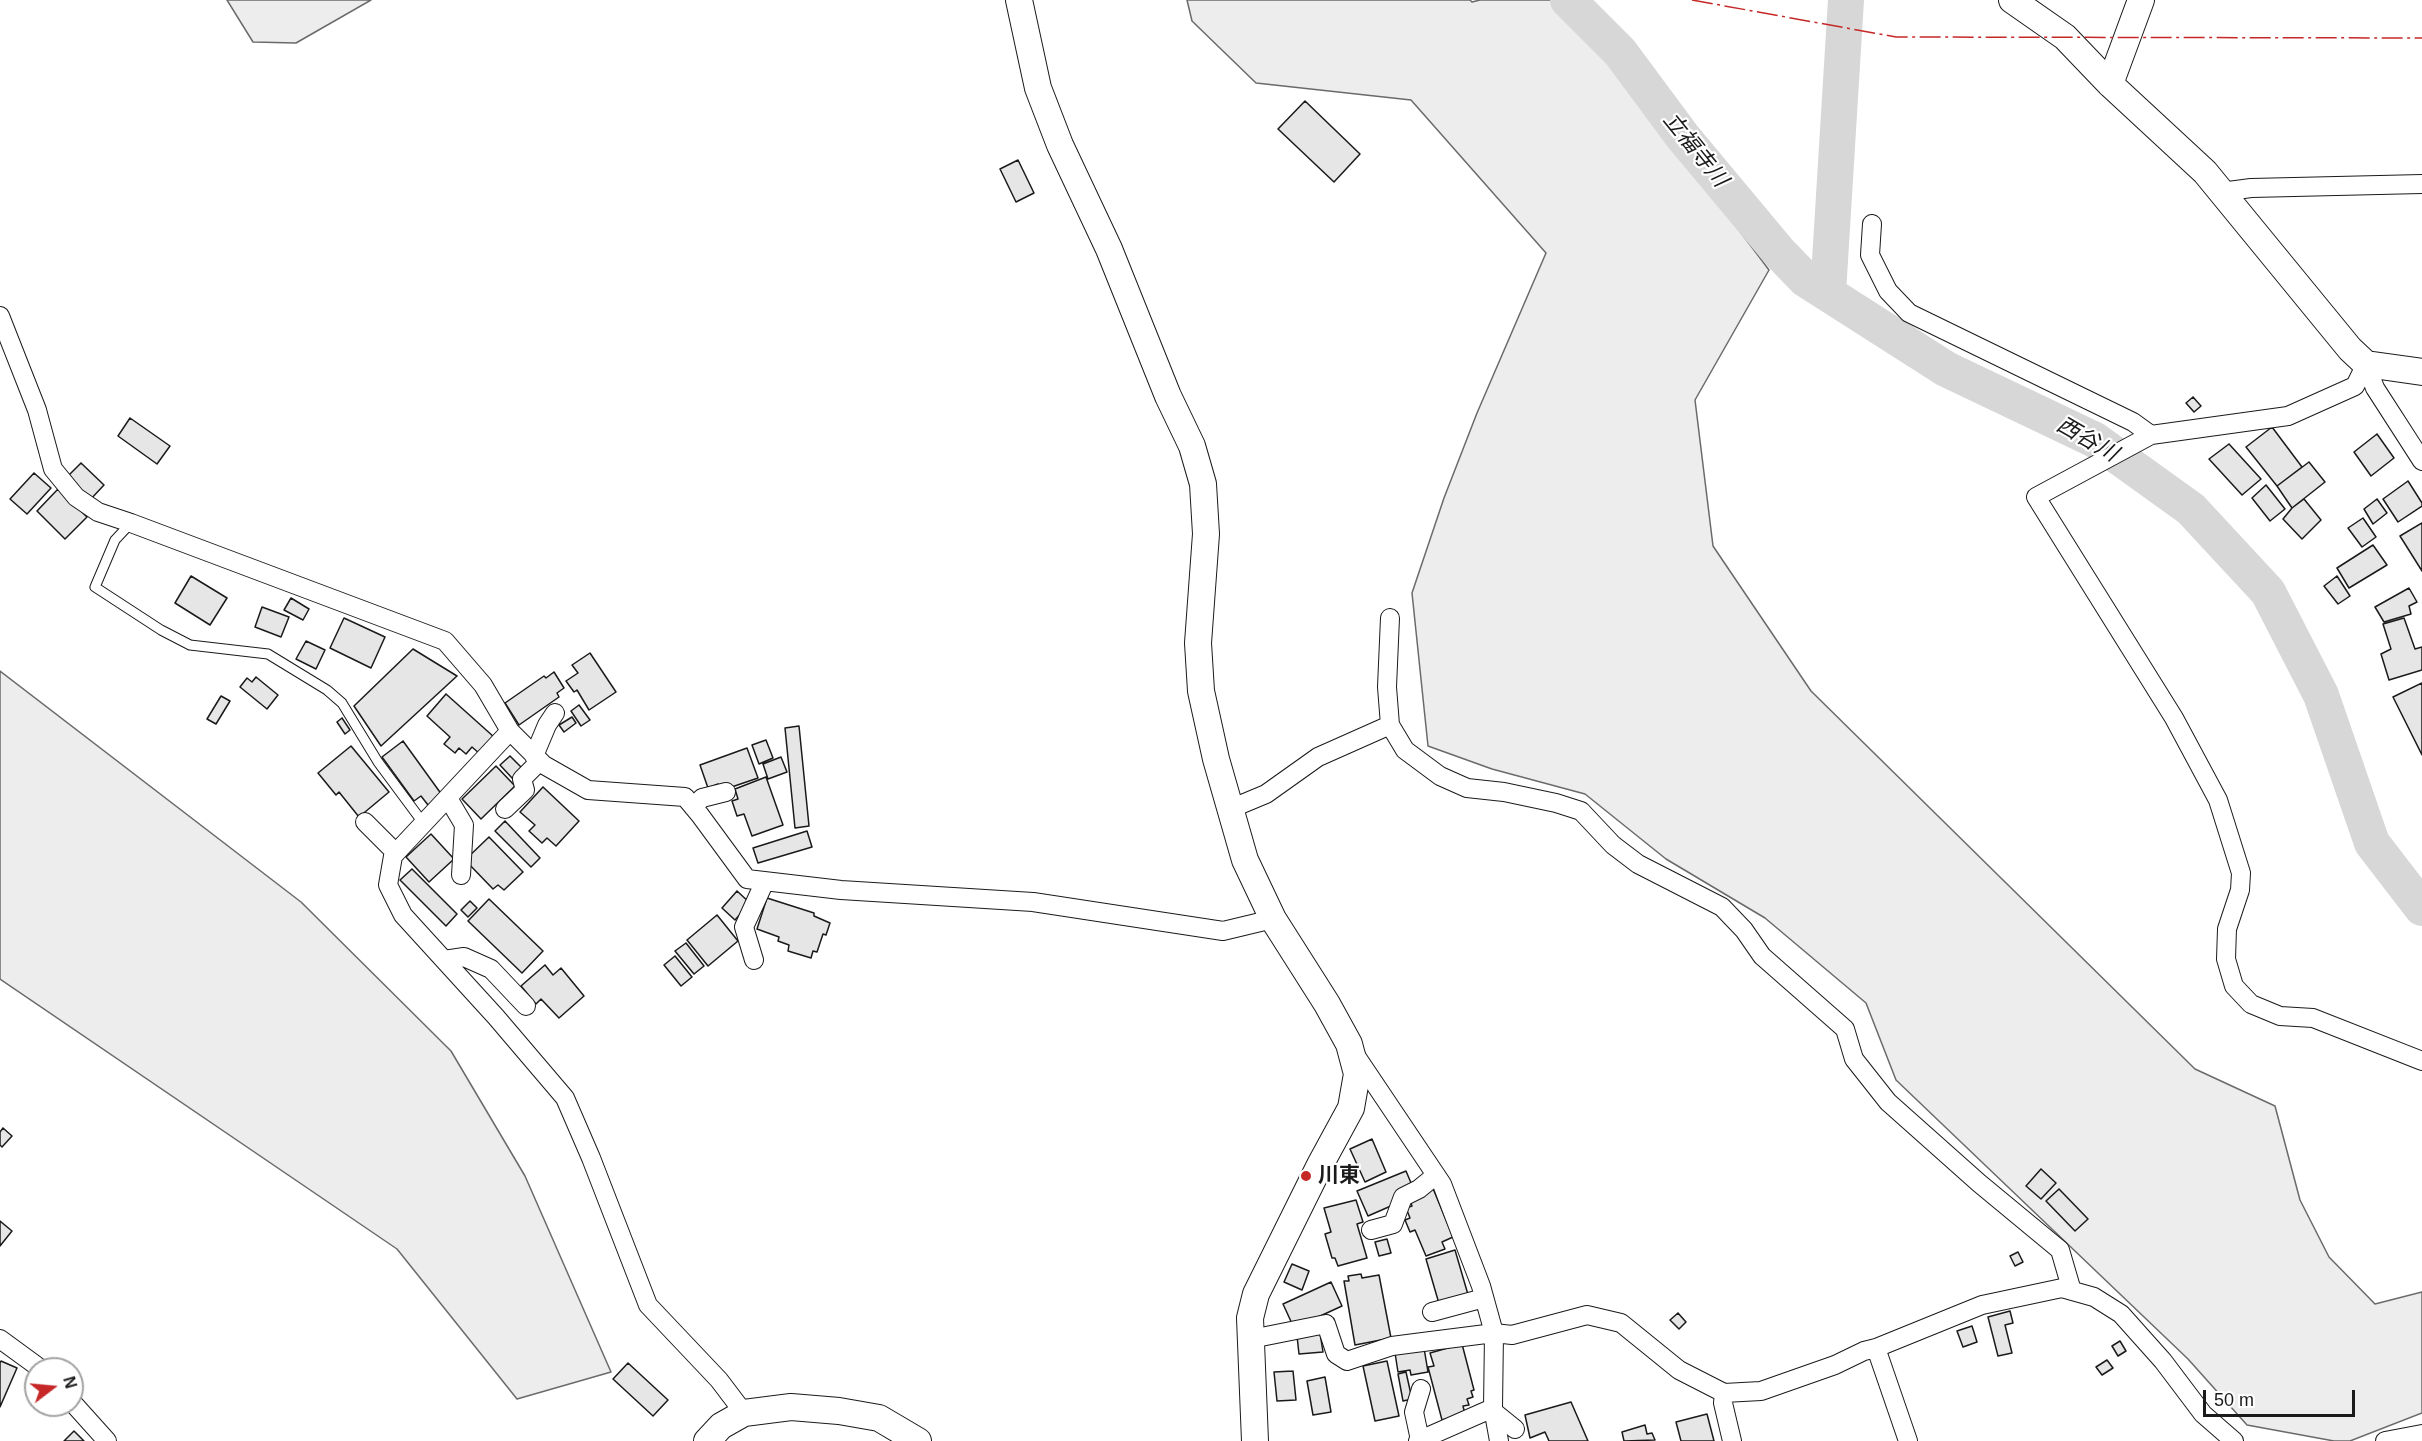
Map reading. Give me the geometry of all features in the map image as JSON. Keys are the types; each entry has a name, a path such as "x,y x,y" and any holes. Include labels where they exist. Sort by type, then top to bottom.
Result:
{"street":[{"path":"1019,0 1038,88 1060,145 1109,249 1168,396 1192,446 1203,484 1206,534 1198,643 1201,691 1216,759 1245,860 1273,919 1327,1004 1348,1044 1436,1175 1446,1194 1484,1298 1494,1333 1493,1410 1504,1437"},
{"path":"2012,0 2065,37 2110,84 2205,172 2350,349 2366,364 2375,388 2422,461"},
{"path":"2110,84 2141,0"},
{"path":"2221,192 2252,188 2422,184"},
{"path":"1872,224 1870,255 1888,291 1909,313 2133,422 2151,435"},
{"path":"0,316 37,410 53,469 76,497 98,512 446,641 483,685 510,731 537,758 588,790 685,797 747,879 841,890 1033,902 1223,931 1273,919"},
{"path":"2366,364 2422,372"},
{"path":"2366,364 2355,386 2288,416 2151,435 2036,497 2174,718 2218,800 2241,873 2240,890 2227,929 2226,959 2234,986 2251,1004 2280,1016 2313,1018 2422,1061"},
{"path":"1390,618 1387,687 1390,725 1405,750 1440,776 1467,788 1504,792 1581,811 1613,845 1638,864 1722,907 1744,930 1762,956 1845,1029 1854,1059 1888,1102 1979,1183 2060,1250 2072,1291"},
{"path":"505,809 525,790 522,779 537,758 547,725 555,713"},
{"path":"1230,809 1266,794 1318,758 1390,725"},
{"path":"510,731 393,856 388,885 403,915 565,1098 591,1158 648,1305 719,1380 744,1413"},
{"path":"693,807 702,798 726,792"},
{"path":"448,798 464,825 461,875"},
{"path":"365,822 396,853"},
{"path":"754,960 744,927 765,881"},
{"path":"444,960 464,957 491,969 526,1006"},
{"path":"1255,1441 1250,1318 1256,1294 1351,1108 1357,1074 1348,1044"},
{"path":"1371,1230 1393,1224 1402,1197 1419,1189 1436,1175"},
{"path":"1251,1339 1326,1324 1336,1354 1347,1361 1392,1346 1494,1333 1512,1335 1587,1315 1621,1323 1679,1370 1724,1393 1761,1391 1982,1305 2062,1288 2094,1297 2121,1314 2163,1361 2203,1414 2234,1441"},
{"path":"1432,1312 1484,1298"},
{"path":"0,1339 25,1357"},
{"path":"1876,1348 1908,1441"},
{"path":"1421,1389 1413,1412 1419,1441 1493,1410"},
{"path":"1724,1393 1722,1403 1731,1441"},
{"path":"707,1441 721,1426 744,1413 791,1407 839,1411 879,1418 918,1441"},
{"path":"84,1415 107,1441"},
{"path":"2385,1441 2422,1434"}],"lane":[{"path":"131,523 115,540 95,587 161,630 189,645 268,654 327,690 342,702 378,762 424,824"}],"shaded area":[{"path":"227,0 371,0 296,43 253,42"},
{"path":"1187,0 1470,0 1472,2 1480,0 1563,0 1618,64 1642,101 1769,270 1695,400 1713,546 1811,691 2195,1069 2275,1106 2300,1200 2329,1257 2375,1304 2422,1292 2422,1413 2350,1441 2334,1441 2247,1425 2188,1359 1896,1080 1866,1003 1765,918 1666,859 1585,794 1492,769 1428,746 1412,593 1444,498 1477,413 1546,253 1411,100 1256,83 1192,21"},
{"path":"0,671 301,902 451,1051 525,1176 611,1372 517,1399 397,1249 0,979"}],"building":[{"path":"1305,101 1360,154 1334,182 1278,129"},
{"path":"1018,160 1034,193 1016,202 1000,169"},
{"path":"2193,397 2201,406 2194,412 2186,403"},
{"path":"130,418 170,446 157,464 118,436"},
{"path":"2272,427 2302,467 2277,486 2246,447"},
{"path":"2377,434 2394,458 2371,476 2354,452"},
{"path":"2229,444 2261,479 2242,495 2209,459"},
{"path":"2309,462 2325,482 2292,508 2277,486"},
{"path":"81,463 104,485 89,501 66,478"},
{"path":"34,473 51,488 27,514 10,499"},
{"path":"2408,481 2422,506 2398,522 2383,499"},
{"path":"2266,485 2285,509 2270,521 2252,498"},
{"path":"58,489 87,517 65,539 37,511"},
{"path":"2304,499 2321,520 2302,539 2283,519"},
{"path":"2377,499 2387,513 2373,524 2364,509"},
{"path":"2363,518 2376,537 2362,547 2348,528"},
{"path":"2422,523 2422,571 2400,536"},
{"path":"2373,545 2387,565 2349,588 2337,568"},
{"path":"191,576 227,598 210,625 175,603"},
{"path":"2337,576 2350,596 2338,604 2324,586"},
{"path":"2409,588 2417,602 2409,606 2411,614 2384,622 2375,607"},
{"path":"291,598 309,609 303,620 284,610"},
{"path":"262,607 289,617 281,637 255,627"},
{"path":"344,618 385,637 371,668 330,648"},
{"path":"2404,618 2415,649 2422,647 2422,670 2389,680 2381,654 2391,649 2383,624"},
{"path":"306,641 325,650 316,669 296,659"},
{"path":"413,649 457,676 381,746 354,706"},
{"path":"590,653 616,692 589,710 577,690 574,692 566,681 578,673 572,665"},
{"path":"554,672 564,688 557,693 559,697 519,725 505,703 544,676 546,678"},
{"path":"256,677 278,695 267,709 240,687 247,678 252,682"},
{"path":"2422,683 2422,755 2393,697"},
{"path":"446,694 494,737 480,754 472,747 466,754 459,748 455,753 444,744 450,737 427,716"},
{"path":"221,696 230,701 216,724 207,719"},
{"path":"579,705 590,720 581,726 571,711"},
{"path":"572,717 576,723 564,732 559,725"},
{"path":"342,718 350,730 345,734 337,722"},
{"path":"799,726 809,826 795,828 785,728"},
{"path":"766,740 773,758 759,764 752,745"},
{"path":"403,741 442,795 428,805 421,796 414,801 382,757"},
{"path":"351,746 389,792 359,817 339,792 336,795 318,773"},
{"path":"747,748 758,778 720,791 718,784 708,788 700,765"},
{"path":"510,756 522,768 512,778 500,765"},
{"path":"781,757 787,772 768,779 763,764"},
{"path":"496,766 515,786 481,819 462,799"},
{"path":"766,777 783,825 752,836 744,814 737,816 732,801 738,799 735,789"},
{"path":"543,787 579,821 556,846 547,838 542,843 529,831 535,825 520,812"},
{"path":"505,821 540,858 531,867 495,831"},
{"path":"807,831 812,847 758,863 753,848"},
{"path":"431,834 454,859 429,882 406,857"},
{"path":"489,837 523,872 504,890 498,885 493,889 465,860"},
{"path":"412,869 457,914 446,926 400,880"},
{"path":"737,891 750,903 735,920 722,908"},
{"path":"767,898 814,913 814,916 830,923 826,935 823,934 817,952 813,951 811,958 788,951 789,945 778,941 779,937 757,929"},
{"path":"489,899 543,951 522,973 468,921"},
{"path":"470,901 477,908 468,917 461,910"},
{"path":"717,915 738,941 708,966 687,940"},
{"path":"686,943 704,966 694,974 675,951"},
{"path":"675,956 692,977 681,986 664,965"},
{"path":"545,965 553,975 561,968 584,996 559,1018 541,999 536,1004 521,986"},
{"path":"3,1128 12,1136 2,1147 0,1132"},
{"path":"1372,1139 1386,1172 1365,1182 1350,1149"},
{"path":"2041,1169 2056,1183 2041,1199 2026,1186"},
{"path":"1406,1171 1414,1190 1400,1202 1368,1216 1357,1191"},
{"path":"1432,1186 1453,1237 1442,1242 1445,1249 1426,1256 1415,1230 1410,1232 1405,1220 1410,1218 1406,1208 1412,1206 1408,1196"},
{"path":"2059,1189 2088,1219 2075,1231 2046,1201"},
{"path":"1356,1200 1363,1222 1357,1224 1367,1258 1338,1266 1335,1258 1332,1258 1325,1234 1331,1232 1324,1208"},
{"path":"0,1221 12,1231 0,1246"},
{"path":"1387,1239 1391,1253 1379,1256 1375,1242"},
{"path":"1455,1250 1469,1298 1440,1307 1426,1259"},
{"path":"2018,1252 2023,1262 2015,1266 2010,1256"},
{"path":"1292,1264 1309,1271 1302,1290 1284,1282"},
{"path":"1361,1274 1362,1278 1379,1275 1391,1338 1355,1345 1344,1281 1349,1281 1348,1276"},
{"path":"1331,1282 1342,1306 1294,1328 1283,1304"},
{"path":"2010,1311 2013,1323 2005,1325 2012,1353 1998,1356 1988,1317"},
{"path":"1678,1313 1686,1322 1679,1329 1670,1320"},
{"path":"1972,1326 1977,1342 1963,1347 1957,1331"},
{"path":"1320,1333 1323,1352 1299,1354 1297,1336"},
{"path":"2120,1341 2126,1351 2118,1356 2112,1346"},
{"path":"1462,1344 1474,1390 1471,1391 1473,1397 1467,1399 1469,1405 1463,1406 1465,1414 1442,1420 1428,1367 1434,1366 1430,1353"},
{"path":"1424,1348 1428,1372 1411,1375 1410,1370 1398,1372 1395,1353"},
{"path":"2107,1360 2113,1368 2102,1375 2096,1367"},
{"path":"1,1361 17,1368 0,1407 0,1363"},
{"path":"1387,1361 1399,1416 1375,1421 1363,1366"},
{"path":"628,1363 668,1400 653,1416 613,1379"},
{"path":"1293,1371 1296,1400 1277,1401 1274,1372"},
{"path":"1406,1372 1412,1399 1403,1401 1398,1374"},
{"path":"1325,1377 1331,1412 1313,1415 1307,1381"},
{"path":"1571,1402 1588,1441 1549,1441 1545,1432 1530,1438 1525,1415"},
{"path":"1707,1414 1714,1441 1681,1441 1676,1422"},
{"path":"1645,1425 1647,1434 1652,1433 1655,1440 1624,1441 1622,1432"},
{"path":"74,1431 84,1441 64,1441"}],"waterway":[{"name":"西谷川","path":"1568,0 1620,52 1683,137 1779,252 1805,279 1946,369 2095,440 2191,509 2268,592 2321,695 2372,843 2422,908"},
{"name":"西谷川","path":"1828,293 1846,0"}],"power":[{"path":"1692,0 1896,37 2422,38"}],"place":[{"name":"川東","path":"1306,1176"}],"water label":[{"name":"立福寺川","path":"1695,150"}]}
